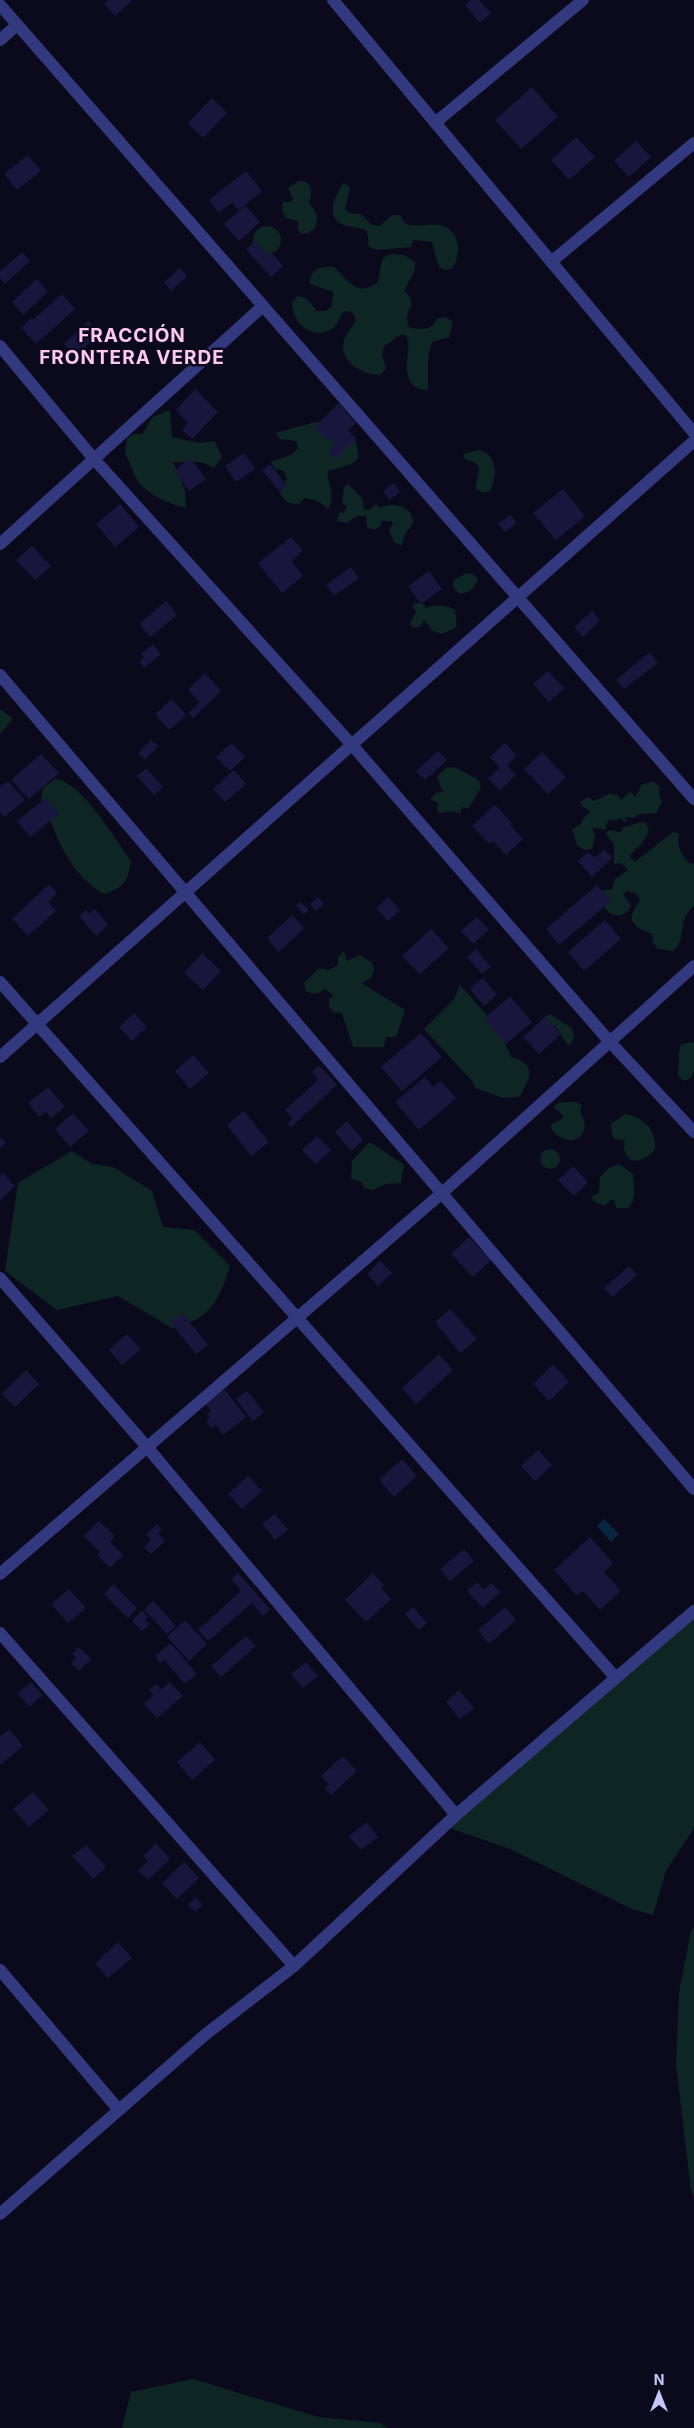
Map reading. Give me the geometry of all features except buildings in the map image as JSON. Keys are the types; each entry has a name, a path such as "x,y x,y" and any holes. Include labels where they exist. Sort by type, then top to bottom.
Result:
{"street":[{"path":"333,0 694,433"},
{"path":"435,123 583,0"},
{"path":"0,5 694,799"},
{"path":"0,40 17,25"},
{"path":"551,262 694,143"},
{"path":"0,544 263,306"},
{"path":"0,346 94,459 352,745 610,1042 694,1132"},
{"path":"0,1057 694,441"},
{"path":"0,675 694,1489"},
{"path":"0,1574 442,1193 694,966"},
{"path":"0,982 616,1678"},
{"path":"0,1278 147,1447 456,1815"},
{"path":"0,2214 206,2034 294,1966 456,1815 694,1611"},
{"path":"0,1633 294,1966"},
{"path":"0,1970 119,2110"}],"green space":[{"path":"299,181 307,182 309,185 311,196 309,202 317,215 316,227 309,233 301,234 298,230 298,221 286,218 282,210 283,202 291,202 293,199 288,188"},
{"path":"343,183 350,187 346,211 353,214 361,214 372,225 380,226 392,215 400,215 407,224 439,225 449,229 458,245 455,264 451,269 444,270 438,265 432,242 414,240 411,247 377,250 369,247 367,231 344,225 334,217 333,206"},
{"path":"267,226 277,230 281,240 277,250 267,254 257,250 253,240 257,230"},
{"path":"391,254 404,255 415,262 415,270 404,291 410,297 412,305 407,316 409,327 418,329 430,327 438,318 446,317 453,322 449,337 432,342 428,357 428,390 419,389 409,379 407,364 409,340 404,334 384,346 382,354 386,369 380,375 366,373 348,361 343,348 346,335 356,320 352,312 344,311 333,328 318,333 305,328 293,310 292,302 298,296 306,298 317,311 326,311 332,306 333,292 310,284 312,275 317,270 325,267 334,267 352,285 363,288 370,287 377,283 379,279 383,259"},
{"path":"170,410 172,437 199,443 215,441 222,457 214,468 202,462 173,462 185,491 186,508 164,500 144,488 135,476 125,454 127,438 135,434 143,434 152,417"},
{"path":"316,422 341,426 352,435 358,449 358,459 352,464 328,471 332,498 328,509 318,502 305,498 299,504 290,503 285,500 280,492 287,478 283,470 275,469 271,462 293,454 298,448 296,441 280,439 275,433"},
{"path":"479,450 490,456 495,473 490,491 483,493 476,489 478,467 472,461 465,459 463,454"},
{"path":"348,484 363,499 364,509 369,510 376,504 380,508 396,505 410,513 413,524 405,534 402,545 395,543 389,531 393,524 392,521 381,521 381,526 374,530 367,527 366,516 358,516 346,523 337,521 339,513 344,512 347,506 342,503 344,487"},
{"path":"472,573 478,579 475,585 469,591 460,594 454,589 453,581 465,574"},
{"path":"415,603 423,604 426,608 440,606 455,610 457,627 442,634 434,632 424,620 420,627 412,627 410,623 416,612 412,605"},
{"path":"0,709 13,719 0,734"},
{"path":"454,767 479,780 481,788 468,809 462,807 460,814 453,811 441,813 437,811 438,803 430,799 436,793 443,792 437,777 446,768"},
{"path":"55,779 65,782 87,800 131,861 124,883 117,889 104,894 91,885 64,852 41,797 43,788"},
{"path":"653,781 660,787 659,795 662,802 656,813 639,814 634,818 625,817 626,823 620,818 613,821 610,819 606,825 606,830 592,827 595,836 592,849 584,850 577,845 572,830 582,823 582,820 590,811 582,806 580,802 588,797 594,801 611,793 615,796 616,794 621,800 630,792 636,797 641,785"},
{"path":"641,822 646,823 649,831 643,842 629,856 635,862 673,832 679,834 680,850 689,863 694,864 694,906 685,917 680,940 673,951 658,949 653,942 652,934 638,928 632,921 632,914 640,899 635,893 627,891 623,894 631,906 627,912 621,915 610,913 606,909 601,897 603,890 612,890 614,880 628,870 621,863 614,864 614,844 606,834 608,830 621,832 622,828"},
{"path":"344,951 347,961 360,955 372,963 374,970 371,978 361,983 405,1010 396,1037 386,1037 384,1047 353,1047 342,1013 334,1012 329,1007 329,999 334,995 324,989 316,993 306,991 304,983 318,969 326,969 327,971 338,965 338,957"},
{"path":"460,985 499,1029 511,1057 520,1060 528,1068 528,1078 519,1097 503,1098 475,1088 472,1081 424,1029 454,999"},
{"path":"550,1014 572,1028 574,1037 571,1044 568,1045 555,1026 544,1022 543,1018"},
{"path":"694,1042 694,1071 691,1078 684,1081 678,1076 681,1044"},
{"path":"577,1102 582,1106 580,1110 585,1128 577,1139 568,1140 562,1138 551,1128 551,1124 559,1121 564,1116 554,1108 556,1104"},
{"path":"625,1114 638,1118 651,1130 655,1149 644,1159 631,1160 625,1152 624,1140 615,1139 612,1136 611,1124"},
{"path":"370,1142 404,1165 401,1183 386,1184 372,1190 364,1188 362,1182 351,1179 352,1161"},
{"path":"550,1149 557,1152 560,1159 557,1166 550,1169 543,1166 540,1159 543,1152"},
{"path":"72,1151 92,1164 113,1167 152,1191 163,1227 194,1230 230,1266 217,1299 204,1314 185,1324 172,1328 118,1296 57,1310 5,1271 18,1183"},
{"path":"619,1164 633,1174 634,1192 631,1204 628,1208 616,1208 614,1200 611,1200 604,1206 593,1201 592,1196 599,1193 600,1177 609,1168"},
{"path":"694,1614 694,1828 666,1871 653,1915 632,1909 510,1849 447,1827 544,1731"},
{"path":"694,1928 694,2196 691,2191 676,2064 679,1992 691,1930"},
{"path":"193,2379 318,2417 381,2423 387,2428 122,2428 131,2392"}],"water":[{"path":"604,1519 619,1534 611,1542 597,1526"}],"district":[{"name":"FRACCIÓN FRONTERA VERDE","path":"132,346"}]}
